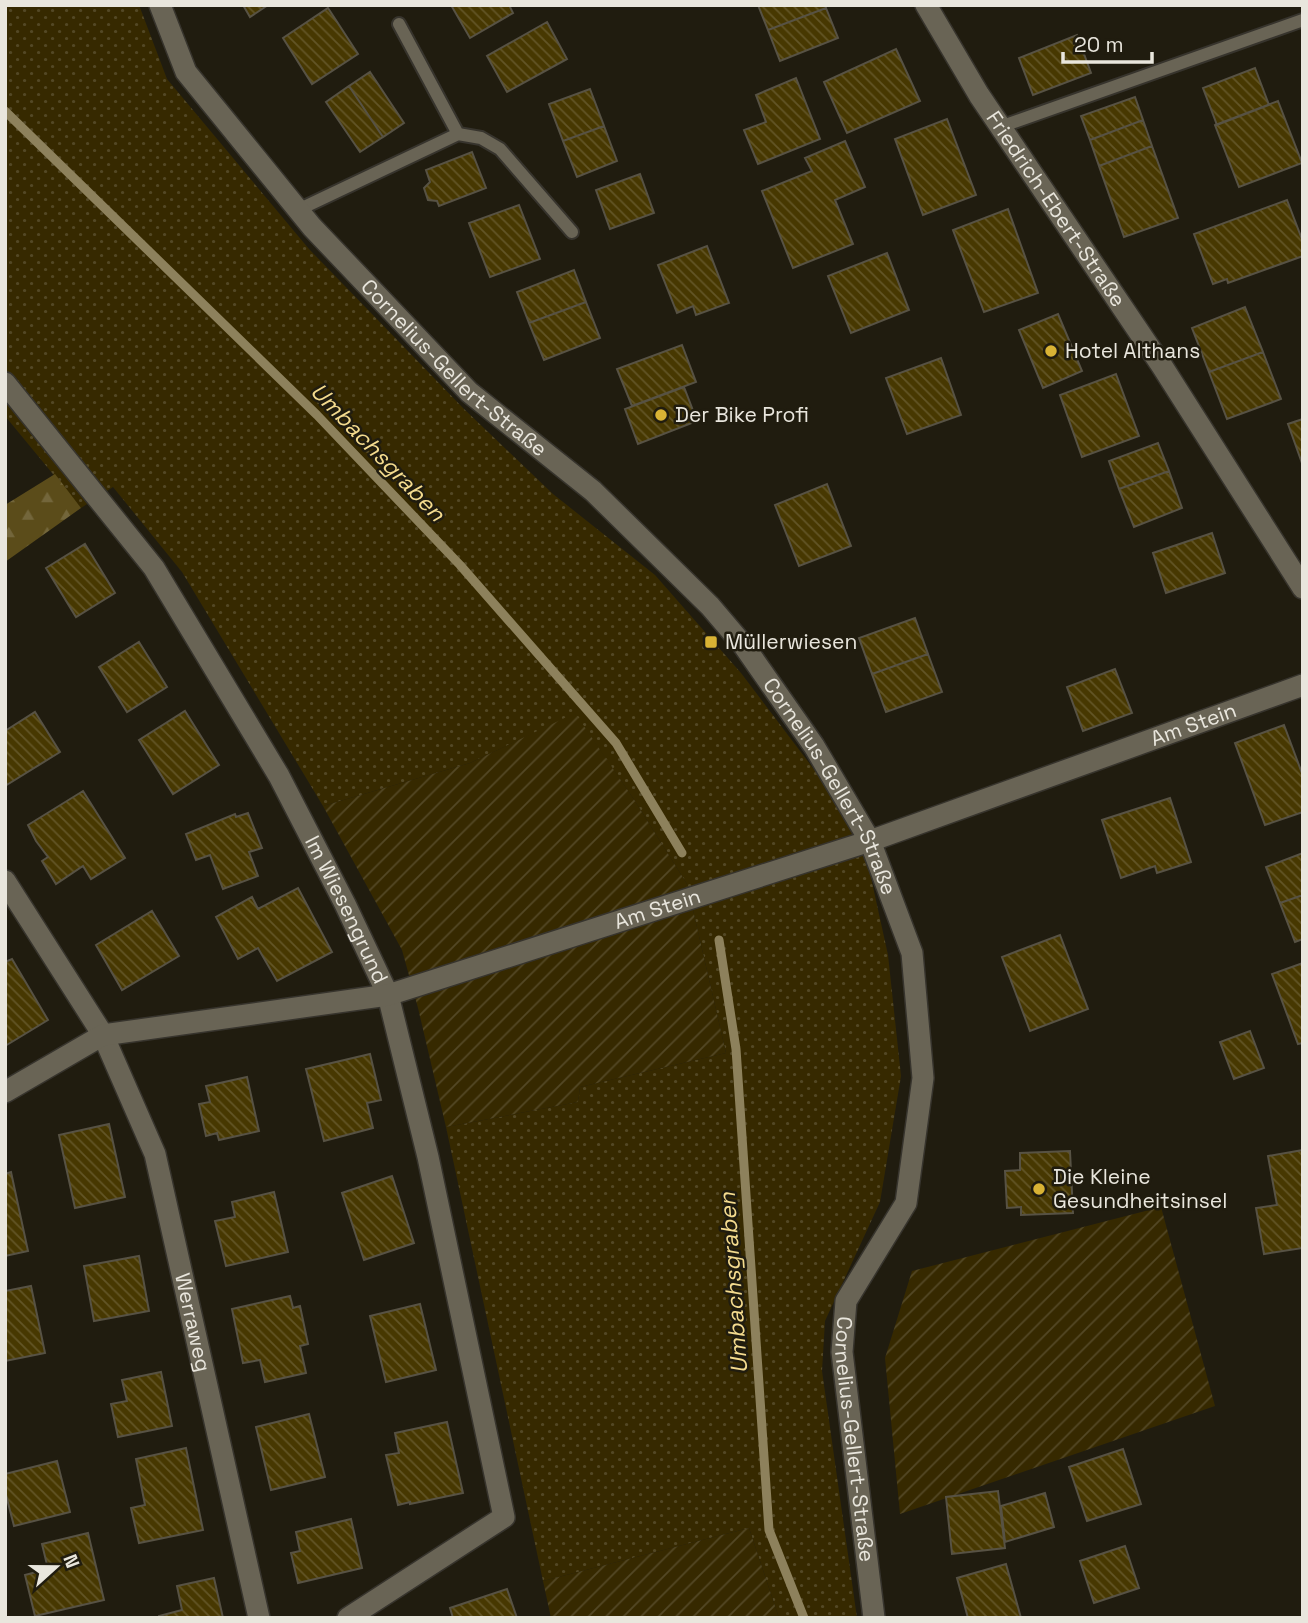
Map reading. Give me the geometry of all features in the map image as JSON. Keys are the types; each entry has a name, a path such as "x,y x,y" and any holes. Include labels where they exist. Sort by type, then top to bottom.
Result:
{"street":[{"name":"Cornelius-Gellert-Straße","path":"160,5 186,72 298,210 469,392 593,491 710,606 744,646 814,746 870,841 912,953 923,1078 906,1203 846,1301 842,1352 874,1618"},
{"name":"Friedrich-Ebert-Straße","path":"926,5 979,95 1162,366 1303,588"},
{"name":"Im Wiesengrund","path":"5,383 154,568 279,776 388,995 428,1157 504,1517 348,1618"},
{"name":"Am Stein","path":"5,1092 103,1035 388,995 870,841 1303,685"},
{"name":"Werraweg","path":"8,885 103,1035 155,1154 259,1618"}],"lane":[{"path":"1000,127 1303,20"},
{"path":"399,24 458,134"},
{"path":"298,210 458,134 481,138 500,149 572,232"}],"shaded area":[{"path":"5,5 139,5 167,79 309,249 464,409 553,494 655,575 741,673 819,776 866,855 888,955 901,1076 880,1202 825,1321 822,1371 857,1618 779,1618 749,1528 543,1581 446,1127 578,1102 580,1087 726,1053 687,884 633,798 575,714 470,763 323,806 182,572 113,487 81,508 5,416"},
{"path":"575,713 687,884 726,1053 580,1087 578,1102 446,1127 402,950 323,806 470,763"},
{"path":"1161,1207 1215,1406 900,1514 885,1358 912,1271"},
{"path":"749,1528 779,1618 551,1618 543,1581"}],"green space":[{"path":"55,474 81,508 5,562 5,505"}],"building":[{"path":"243,5 268,5 250,17"},
{"path":"451,5 509,5 513,13 470,38"},
{"path":"758,5 825,5 826,8 768,30"},
{"path":"328,8 358,54 312,84 283,38"},
{"path":"826,8 838,38 780,61 768,30"},
{"path":"547,22 567,59 507,92 487,56"},
{"path":"1077,35 1091,73 1033,95 1019,58"},
{"path":"896,49 920,101 847,133 824,82"},
{"path":"1255,68 1269,105 1217,125 1203,88"},
{"path":"370,72 404,123 383,137 349,86"},
{"path":"796,78 820,139 758,164 744,130 766,122 756,95"},
{"path":"349,86 383,137 360,152 326,102"},
{"path":"590,89 604,126 563,141 549,104"},
{"path":"1135,97 1143,120 1090,140 1081,116"},
{"path":"1278,101 1302,163 1239,187 1215,125"},
{"path":"947,119 976,195 923,215 895,139"},
{"path":"1143,120 1152,146 1099,166 1090,140"},
{"path":"604,126 617,161 577,177 563,141"},
{"path":"845,141 865,187 835,200 853,244 793,268 762,191 812,171 805,158"},
{"path":"1152,146 1178,218 1124,237 1099,166"},
{"path":"472,152 486,188 439,206 437,201 428,200 424,188 430,182 426,170"},
{"path":"640,174 654,213 610,229 596,190"},
{"path":"1287,200 1303,242 1303,256 1228,283 1227,279 1213,284 1194,234"},
{"path":"519,205 540,259 490,277 469,223"},
{"path":"1008,209 1038,293 984,312 953,230"},
{"path":"707,246 729,303 696,315 693,306 677,313 658,265"},
{"path":"887,253 909,310 851,333 828,276"},
{"path":"574,270 586,302 529,323 517,292"},
{"path":"586,302 600,338 544,360 529,323"},
{"path":"1245,307 1263,352 1209,372 1192,328"},
{"name":"Hotel Althans","path":"1058,314 1082,371 1043,388 1019,330"},
{"path":"682,345 696,382 632,406 617,369"},
{"path":"1263,352 1281,399 1227,419 1209,372"},
{"path":"941,358 961,415 907,434 886,378"},
{"path":"1116,374 1139,436 1082,457 1060,395"},
{"name":"Der Bike Profi","path":"684,387 697,421 638,444 625,409"},
{"path":"1303,419 1303,466 1288,424"},
{"path":"1158,443 1169,471 1119,489 1109,461"},
{"path":"1169,471 1182,508 1134,527 1119,489"},
{"path":"827,484 851,546 799,566 775,505"},
{"path":"1212,533 1225,573 1166,593 1153,553"},
{"path":"85,544 115,593 76,617 46,568"},
{"path":"915,618 928,654 872,674 859,638"},
{"path":"139,642 167,687 127,712 99,667"},
{"path":"928,654 942,692 886,712 872,674"},
{"path":"1115,669 1132,713 1083,731 1067,687"},
{"path":"185,711 219,765 173,794 139,740"},
{"path":"35,712 60,752 5,786 5,731"},
{"path":"1284,725 1303,776 1303,812 1265,825 1235,743"},
{"path":"83,791 125,858 91,879 83,866 56,884 42,861 48,857 28,825"},
{"path":"1170,798 1191,862 1157,873 1155,866 1121,878 1102,820"},
{"path":"248,813 262,848 249,852 258,876 223,889 210,855 196,860 186,834 235,814 236,817"},
{"path":"1303,853 1303,895 1280,903 1266,867"},
{"path":"298,888 332,952 277,981 258,948 238,959 216,917 252,897 258,909"},
{"path":"1303,895 1303,939 1295,942 1280,903"},
{"path":"152,911 179,956 122,990 96,945"},
{"path":"1060,935 1088,1009 1030,1031 1002,957"},
{"path":"12,959 48,1020 5,1046 5,962"},
{"path":"1303,963 1303,1043 1298,1044 1272,974"},
{"path":"1250,1031 1264,1068 1234,1079 1220,1042"},
{"path":"370,1054 381,1100 367,1103 373,1128 324,1141 306,1069"},
{"path":"247,1077 259,1131 219,1140 217,1133 206,1136 199,1104 210,1102 206,1086"},
{"path":"109,1124 125,1197 75,1208 59,1135"},
{"path":"1303,1150 1303,1248 1264,1254 1256,1208 1277,1205 1268,1156"},
{"name":"Die Kleine Gesundheitsinsel","path":"1070,1151 1073,1213 1021,1215 1021,1207 1007,1208 1005,1171 1020,1170 1020,1153"},
{"path":"11,1172 28,1251 5,1256 5,1174"},
{"path":"392,1176 414,1243 364,1260 342,1193"},
{"path":"274,1192 288,1252 226,1266 215,1221 235,1217 232,1202"},
{"path":"139,1256 149,1311 94,1321 84,1266"},
{"path":"31,1286 45,1353 5,1361 5,1291"},
{"path":"290,1296 293,1308 300,1306 308,1344 300,1346 306,1373 265,1382 260,1360 243,1363 232,1309"},
{"path":"420,1304 436,1370 386,1382 370,1316"},
{"path":"161,1372 172,1426 118,1437 111,1404 127,1401 122,1380"},
{"path":"309,1414 325,1477 271,1490 256,1427"},
{"path":"447,1422 463,1493 398,1505 386,1455 399,1453 395,1433"},
{"path":"186,1448 203,1530 139,1543 131,1508 145,1505 136,1459"},
{"path":"1123,1449 1141,1504 1087,1521 1069,1467"},
{"path":"57,1461 70,1512 14,1526 5,1491 5,1474"},
{"path":"998,1491 1005,1548 952,1554 946,1497"},
{"path":"1045,1493 1054,1527 1005,1542 1001,1506"},
{"path":"351,1519 362,1568 298,1583 291,1553 300,1551 296,1532"},
{"path":"88,1533 104,1600 35,1616 25,1575 48,1569 42,1544"},
{"path":"1125,1546 1139,1588 1094,1603 1080,1561"},
{"path":"1006,1564 1021,1618 968,1618 957,1578"},
{"path":"214,1578 223,1618 159,1618 182,1610 177,1586"},
{"path":"507,1589 517,1618 453,1618 450,1608"}],"waterway":[{"name":"Umbachsgraben","path":"5,111 317,415 460,565 616,743 682,853"},
{"name":"Umbachsgraben","path":"719,940 736,1049 769,1530 804,1618"}],"place":[{"name":"Hotel Althans","path":"1051,351"},
{"name":"Der Bike Profi","path":"661,415"},
{"name":"Müllerwiesen","path":"711,642"},
{"name":"Die Kleine Gesundheitsinsel","path":"1039,1189"}]}
